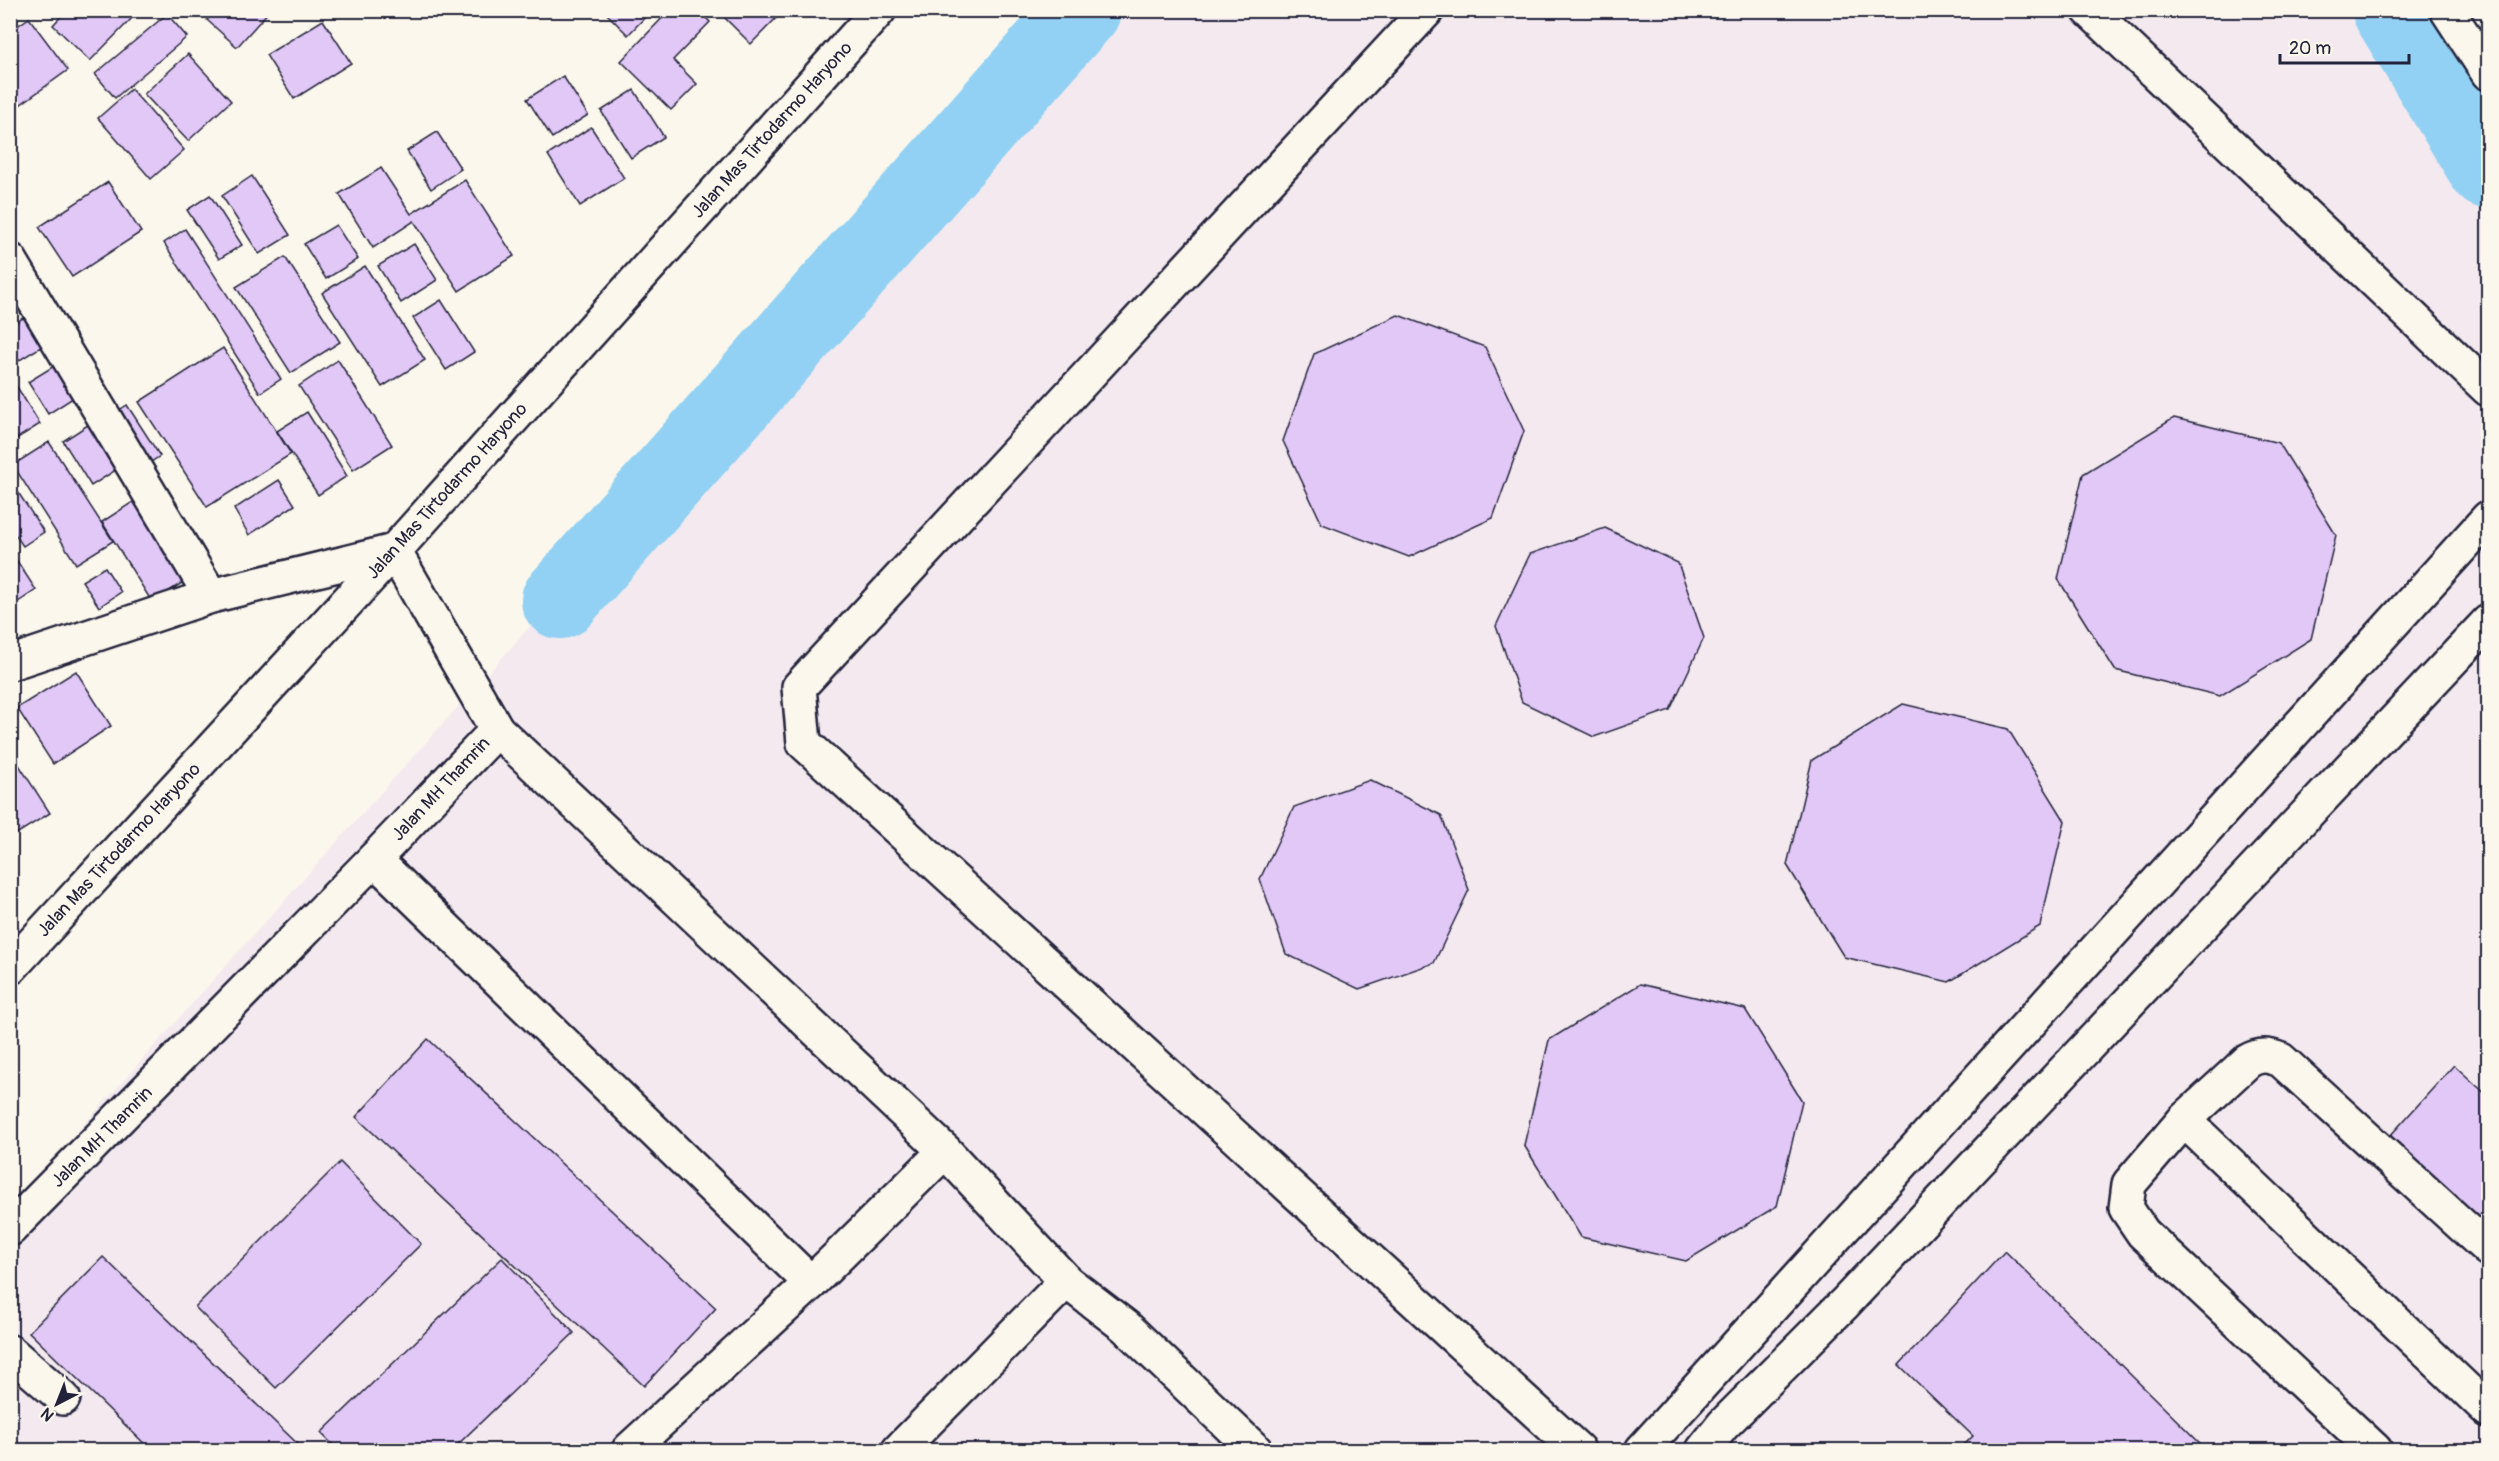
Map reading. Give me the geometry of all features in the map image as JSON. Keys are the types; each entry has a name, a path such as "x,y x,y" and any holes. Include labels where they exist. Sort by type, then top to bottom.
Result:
{"street":[{"name":"Jalan Mas Tirtodarmo Haryono","path":"10,968 394,551 879,10"},
{"path":"1427,10 798,687 804,743 1578,1450"},
{"path":"2090,10 2488,389"},
{"path":"2447,10 2488,73"},
{"path":"10,260 211,596"},
{"path":"1642,1450 2488,518"},
{"path":"10,663 211,596 394,551"},
{"name":"Jalan MH Thamrin","path":"10,1229 374,859 497,730 394,551"},
{"path":"1703,1450 1724,1425 1845,1304 2488,622"},
{"path":"497,730 945,1150 1066,1281 1126,1327 1256,1450"},
{"path":"374,859 811,1283"},
{"path":"2376,1450 2143,1233 2126,1208 2128,1184 2184,1120 2248,1061 2257,1056 2267,1055 2281,1060 2488,1249"},
{"path":"2184,1120 2488,1410"},
{"path":"629,1450 811,1283 945,1150"},
{"path":"899,1450 1066,1281"},
{"path":"10,1352 63,1398"}],"shaded area":[{"path":"1081,11 2400,11 2488,171 2488,1450 11,1450 11,1206"}],"building":[{"path":"67,10 140,10 90,61 53,25"},
{"path":"215,10 270,10 237,47 207,20"},
{"path":"603,10 652,10 628,35"},
{"path":"670,10 698,10 710,22 673,60 697,84 671,110 621,61"},
{"path":"720,10 784,10 751,44 719,12"},
{"path":"167,14 187,37 115,98 95,74"},
{"path":"29,18 68,70 10,112 10,31"},
{"path":"323,20 351,63 294,99 266,55"},
{"path":"188,54 231,101 188,141 144,94"},
{"path":"563,76 588,115 552,138 527,99"},
{"path":"131,89 184,150 151,179 98,118"},
{"path":"634,90 664,137 631,158 601,111"},
{"path":"591,127 624,178 580,206 548,155"},
{"path":"437,132 461,169 431,189 407,151"},
{"path":"381,168 411,214 465,180 514,256 459,291 414,221 373,248 339,194"},
{"path":"252,176 290,235 259,254 222,196"},
{"path":"108,182 141,232 72,277 39,227"},
{"path":"210,195 242,245 219,259 187,210"},
{"path":"336,225 358,259 326,279 304,244"},
{"path":"185,229 281,379 260,393 164,243"},
{"path":"414,244 437,280 401,303 378,266"},
{"path":"285,257 340,342 291,373 236,287"},
{"path":"365,266 425,360 382,387 322,293"},
{"path":"441,300 474,352 446,370 413,318"},
{"path":"31,313 49,342 10,366 10,326"},
{"path":"1398,315 1485,347 1524,431 1493,518 1409,557 1322,524 1283,441 1314,354"},
{"path":"223,348 291,454 207,507 139,402"},
{"path":"67,358 87,389 48,414 28,382"},
{"path":"338,360 392,445 353,470 299,386"},
{"path":"17,387 40,424 13,441 10,436 10,391"},
{"path":"127,405 160,456 142,468 109,417"},
{"path":"307,412 347,476 318,495 277,431"},
{"path":"2174,418 2279,443 2336,535 2311,639 2220,696 2115,670 2058,579 2083,474"},
{"path":"94,421 122,466 91,486 63,441"},
{"path":"49,442 113,541 76,564 13,465"},
{"path":"279,480 295,505 249,535 234,509"},
{"path":"12,483 44,532 23,546 10,527"},
{"path":"145,494 196,574 152,602 102,522"},
{"path":"1605,528 1678,563 1704,638 1670,710 1594,737 1522,702 1496,626 1530,554"},
{"path":"15,558 36,590 12,606 10,562"},
{"path":"105,567 121,592 99,607 82,581"},
{"path":"76,671 111,726 53,764 17,708"},
{"path":"1903,704 2008,729 2065,821 2040,926 1949,982 1844,957 1787,865 1812,760"},
{"path":"10,751 50,813 10,838"},
{"path":"1370,780 1441,815 1469,890 1434,963 1359,989 1286,954 1260,879 1294,807"},
{"path":"10,918 20,933 10,938"},
{"path":"1640,984 1745,1009 1802,1101 1777,1206 1686,1261 1581,1237 1524,1145 1549,1040"},
{"path":"428,1039 716,1308 644,1386 356,1117"},
{"path":"2454,1065 2488,1096 2488,1226 2390,1136"},
{"path":"340,1162 421,1244 276,1388 195,1307"},
{"path":"2005,1251 2207,1450 1959,1450 1973,1436 1899,1365"},
{"path":"103,1257 304,1450 151,1450 29,1332"},
{"path":"502,1258 574,1333 452,1450 338,1450 321,1433"}],"waterway":[{"path":"560,600 1082,10"},
{"path":"2391,10 2488,170"}]}
